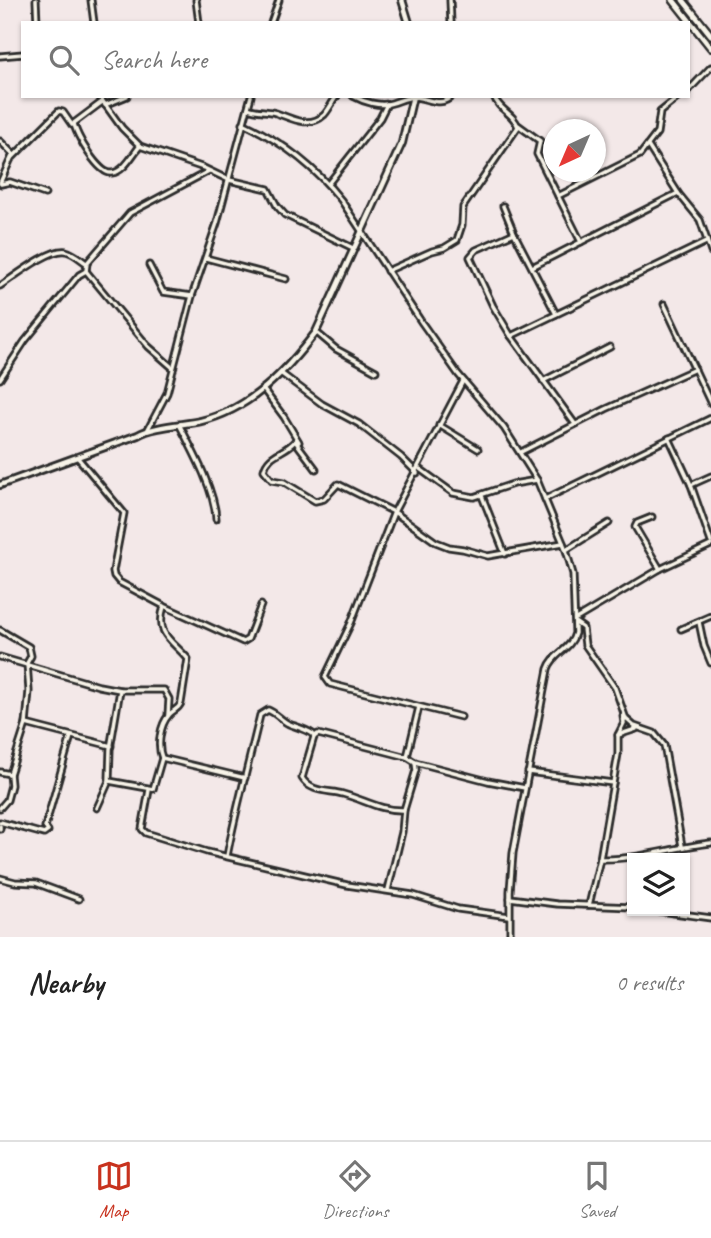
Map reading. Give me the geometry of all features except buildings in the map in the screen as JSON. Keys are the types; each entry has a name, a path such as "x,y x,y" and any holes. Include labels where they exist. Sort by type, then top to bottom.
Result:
{"highway":[{"path":"673,0 690,21"},
{"path":"683,0 711,35"},
{"path":"690,21 711,48"}],"street":[{"path":"36,0 37,21"},
{"path":"91,0 94,21"},
{"path":"196,0 199,21"},
{"path":"271,21 279,0"},
{"path":"450,0 451,21"},
{"path":"403,1 408,21"},
{"path":"0,56 21,54"},
{"path":"690,89 711,67"},
{"path":"100,98 139,146 209,170 229,180 268,189 281,212 290,219 303,222 352,248"},
{"path":"74,126 76,121 103,104 121,98"},
{"path":"148,429 167,393 192,296 206,258 250,98"},
{"path":"248,108 271,111 296,121 308,122 323,116 336,98"},
{"path":"358,98 370,103 387,104 409,98"},
{"path":"0,485 78,458 148,429 180,426 218,415 263,389 282,374 316,332 402,143 413,98"},
{"path":"418,98 440,103 450,98"},
{"path":"495,98 496,103 513,116 517,124 540,141 537,154 581,242"},
{"path":"558,196 640,155 657,132 660,113 678,98"},
{"path":"328,184 380,118 387,104"},
{"path":"0,184 13,157 59,111 63,112 74,126 94,161 106,172 120,170 139,146"},
{"path":"243,123 280,143 328,184 351,214 360,232 463,380 521,452 537,480 564,543 573,574 576,621 573,641 550,662 513,853 510,937"},
{"path":"387,271 457,240 462,225 463,208 514,133 517,124"},
{"path":"0,141 11,151 13,157"},
{"path":"648,146 678,193 700,220 711,252"},
{"path":"173,368 148,346 86,271 87,263 130,214 209,170"},
{"path":"0,184 10,182 45,194"},
{"path":"532,267 678,193"},
{"path":"503,206 556,314"},
{"path":"514,233 476,250 470,257 493,306 511,336 575,424"},
{"path":"511,336 706,242"},
{"path":"0,286 61,251 70,252 87,263"},
{"path":"206,258 286,279"},
{"path":"149,265 163,292 192,296"},
{"path":"0,379 25,341 79,275 86,271"},
{"path":"664,304 711,404"},
{"path":"316,332 336,349 376,371"},
{"path":"543,381 611,347"},
{"path":"521,452 695,369"},
{"path":"282,374 313,398 359,424 418,470 453,493 482,496 513,484 537,480"},
{"path":"461,717 330,684 325,677 351,623 394,512 463,380"},
{"path":"263,389 299,442 295,441 286,450 274,454 265,464 264,470 272,480 284,482 317,501 326,497 338,484 394,512 442,545 482,556 564,543"},
{"path":"545,499 711,418"},
{"path":"439,425 478,449"},
{"path":"180,426 198,463 216,519"},
{"path":"576,621 660,569 711,543 691,485 669,438"},
{"path":"295,441 316,469"},
{"path":"78,458 124,515 114,576 119,582 163,606 243,642 248,639 261,605"},
{"path":"691,485 711,476"},
{"path":"482,496 505,554"},
{"path":"652,517 635,527 660,569"},
{"path":"566,550 609,523"},
{"path":"163,606 160,622 162,629 188,659 181,703 179,708 168,715"},
{"path":"681,629 711,616"},
{"path":"576,621 583,628 583,641 587,649 615,688 624,723 618,734 613,783 589,905"},
{"path":"699,622 711,663"},
{"path":"0,630 29,647 32,656 27,663 29,691 26,724 10,774 11,785 7,800 0,808"},
{"path":"0,657 27,663 64,677 120,690 164,690 169,699 168,715 160,740 158,750 162,758 153,789 109,781"},
{"path":"97,808 109,781 111,746 120,690"},
{"path":"407,757 419,706"},
{"path":"227,856 235,812 260,715 268,710 274,712 314,737"},
{"path":"623,713 630,723 654,733 664,745 682,846"},
{"path":"26,724 111,746"},
{"path":"618,734 638,728"},
{"path":"404,810 389,811 305,784 302,778 314,737 323,735 407,757 415,762 526,788"},
{"path":"0,826 44,834 48,831 46,827 71,736"},
{"path":"162,758 245,778"},
{"path":"388,890 402,832 404,810 416,770 415,762"},
{"path":"0,772 10,774"},
{"path":"528,772 613,783"},
{"path":"149,790 144,831 227,856 346,885 388,890 426,898 458,909 509,916"},
{"path":"600,859 622,859 682,846 711,843"},
{"path":"0,878 36,883 79,899"},
{"path":"510,898 556,904 627,907"},
{"path":"690,915 711,918"}]}
